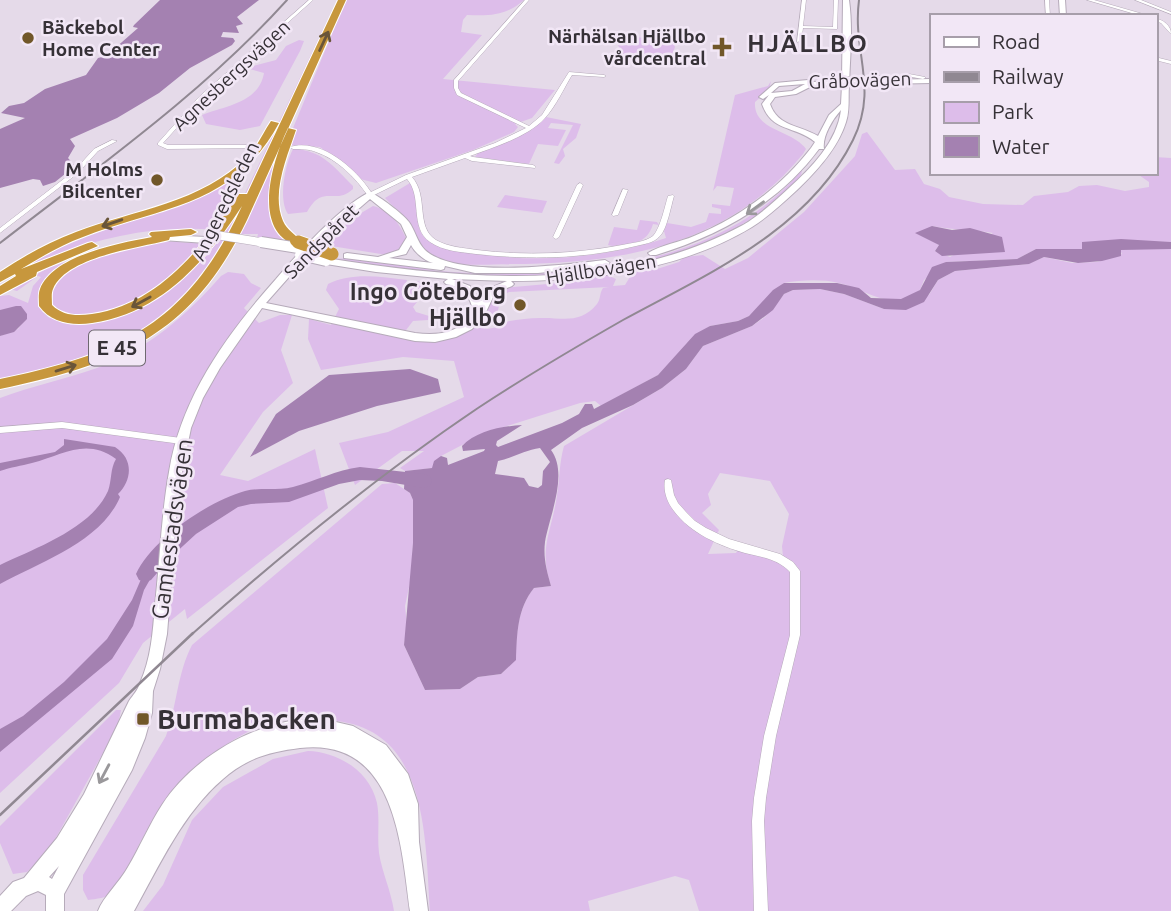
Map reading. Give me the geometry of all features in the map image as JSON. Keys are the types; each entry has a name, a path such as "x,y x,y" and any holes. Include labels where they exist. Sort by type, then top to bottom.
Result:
{"highway":[{"name":"Angeredsleden","path":"0,278 37,254 67,239 174,203 215,185 247,162 274,124 333,0"},
{"name":"Angeredsleden","path":"0,384 57,371 102,355 155,327 186,303 206,281 236,230 342,0"},
{"path":"306,81 280,165 275,197 276,222 283,233 295,241 329,257"},
{"path":"165,238 113,248 72,265 47,287 43,298 45,306 53,314 63,318 98,318 129,308 163,287 195,260 221,230 243,196 274,124"},
{"path":"0,289 50,261 101,244 154,234 191,232"},
{"path":"0,289 40,269 85,252 123,242 165,238"}],"main road":[{"name":"Hjällbovägen","path":"329,257 475,270 575,267 623,260 678,246 740,218 771,195 804,161 842,106 846,74 846,0"},
{"name":"Gråbovägen","path":"883,80 905,78"},
{"name":"Gråbovägen","path":"785,93 774,88 777,84 788,83 928,79"},
{"name":"Gråbovägen","path":"803,140 769,113 766,104 769,98 796,93 799,89 811,85 839,81"},
{"name":"Gråbovägen","path":"788,83 799,89"},
{"path":"774,88 762,98 759,106 765,120 803,140 834,139"},
{"name":"Hjällbovägen","path":"329,257 369,269 444,278 489,280 580,275 650,263 722,238 769,211 812,173 834,139 845,111 842,106"},
{"path":"803,140 827,127"},
{"path":"778,128 820,141"},
{"path":"803,140 809,149 804,161"},
{"path":"805,178 821,148 820,141"},
{"path":"370,195 405,223 411,238 432,260 475,270"},
{"name":"Sandspåret","path":"261,305 323,233 370,195"},
{"path":"191,232 329,257"},
{"path":"165,238 208,237"},
{"path":"352,257 393,256 403,252 411,238"},
{"path":"369,269 405,277 455,283 474,294 479,302 480,313"},
{"path":"261,305 426,339 459,333 480,313 494,288 580,275"},
{"name":"Gamlestadsvägen","path":"55,901 126,762 146,710 145,691 163,603 181,441 189,416 219,359 261,305"},
{"name":"Gamlestadsvägen","path":"0,909 15,892 31,884 51,862 109,765 135,706 145,691"},
{"path":"107,911 120,897 169,810 201,772 240,745 282,730 311,727 336,730 359,738 378,750 396,771 407,792 412,818 410,839 419,911"},
{"path":"124,911 167,833 195,793 216,773 242,755 278,742 317,739 343,744 363,755 388,780 410,839"},
{"name":"Gamlestadsvägen","path":"31,884 45,883 55,901"}],"street":[{"name":"Agnesbergsvägen","path":"253,147 164,147 160,144 201,98 311,0"},
{"path":"527,0 456,80 456,88 459,94 530,128"},
{"path":"799,41 804,0"},
{"path":"804,27 835,28 836,0"},
{"path":"1089,0 1141,14"},
{"path":"1137,0 1171,13"},
{"path":"1157,20 1163,22 1171,33"},
{"name":"Sandspåret","path":"370,195 408,176 466,156 530,128 544,116 571,73 604,76"},
{"path":"0,231 76,172 96,150 114,141"},
{"path":"293,147 315,149 326,154 370,195"},
{"path":"466,156 533,167"},
{"path":"408,176 417,186 422,224 432,240 457,248 513,257 573,254 651,240 659,234 671,196"},
{"path":"556,237 580,185"},
{"path":"615,215 625,191"},
{"path":"0,430 62,425 181,441"},
{"path":"668,483 673,507 689,520 736,545 780,557 796,571 795,635 771,736 760,798 758,821 761,911"}],"green space":[{"path":"337,0 238,216 213,260 183,300 146,330 107,350 43,370 0,379 0,336 18,329 27,316 21,308 0,310 0,296 9,295 28,303 33,286 41,277 38,276 17,291 10,289 50,267 92,253 40,291 38,306 48,317 64,323 78,324 150,300 240,204"},
{"path":"346,0 524,0 497,14 467,15 463,20 461,32 482,35 443,79 555,90 532,118 515,124 518,127 514,132 473,150 376,183 360,179 320,147 286,145"},
{"path":"627,37 679,39 673,42 675,47 671,58 619,54 617,43"},
{"path":"299,40 304,41 300,51 260,126 240,130 206,124 202,115 240,102 261,83 264,73 246,68 276,60 286,46"},
{"path":"771,81 769,90 755,102 756,112 767,125 800,143 806,149 803,154 774,185 742,210 707,229 671,243 593,260 459,264 439,259 426,252 408,220 385,198 410,183 416,196 419,225 425,238 442,247 485,255 564,258 616,251 666,238 664,231 667,223 691,227 706,222 709,213 721,214 721,209 712,207 712,204 730,206 734,188 717,186 713,191 735,95 768,86"},
{"path":"546,117 581,124 576,138 563,149 565,156 559,164 554,163 573,125 551,123 548,128 566,130 558,146 538,144 529,164 475,157 478,153 507,142"},
{"path":"292,120 280,158 271,203 274,226 288,242 257,238 258,234 239,234"},
{"path":"867,132 895,170 915,169 924,184 940,189 949,197 983,204 1023,205 1034,196 1068,192 1079,186 1097,185 1125,191 1149,187 1149,182 1139,175 1157,175 1157,157 1171,158 1171,242 1104,241 1113,243 1104,254 1084,250 1084,242 1082,250 1036,249 1017,259 946,262 924,280 920,290 899,300 879,298 832,282 811,280 784,283 749,316 738,321 710,326 686,344 678,356 658,375 601,406 595,401 580,403 485,433 441,456 433,468 405,471 400,468 424,451 402,451 355,485 339,443 388,432 464,397 454,361 403,357 321,370 308,339 309,319 331,325 339,309 326,290 328,284 337,280 367,276 407,280 404,289 410,289 416,281 439,285 439,289 421,297 413,307 416,312 429,316 428,320 413,321 403,334 453,336 479,325 487,329 520,319 577,317 591,311 603,288 609,287 509,292 501,296 497,315 492,320 484,318 491,296 501,288 570,282 607,275 616,279 613,286 625,285 633,272 657,269 679,262 684,257 703,255 725,269 748,258 804,212 855,156 862,134","holes":["932,226 993,233 950,257 935,251 939,245 929,238"]},
{"path":"293,149 312,152 326,160 353,189 340,196 324,196 318,199 307,212 288,214 283,200 284,182"},
{"path":"250,165 216,230 174,229 112,238 52,257 7,278 57,250 215,189"},
{"path":"802,170 794,185 778,199 721,236 670,256 615,269 559,275 502,276 445,272 335,259 357,259 440,271 487,274 586,270 635,262 682,249 727,229 767,203"},
{"path":"505,195 547,201 542,213 497,207"},
{"path":"373,206 389,214 400,227 406,238 401,250 387,255 325,245 351,219"},
{"path":"640,220 657,222 659,225 653,224 647,236 638,242 608,245 614,227 637,230"},
{"path":"163,241 206,244 156,287 113,311 92,316 71,315 53,306 52,289 74,267 117,250"},
{"path":"1171,249 1171,911 699,911 689,880 675,876 588,901 590,911 430,911 423,823 416,794 405,767 389,745 367,729 336,721 300,718 267,724 246,733 208,758 161,809 113,892 105,897 88,900 83,890 83,875 166,736 183,667 192,645 382,484 395,483 410,493 413,500 411,578 405,606 407,626 404,645 425,690 460,689 478,677 501,674 515,660 524,604 534,588 551,586 546,550 564,446 662,388 686,369 703,346 752,326 765,317 784,294 793,290 820,289 844,294 884,309 929,295 938,280 955,271 1028,264 1044,257 1072,263 1097,262 1122,254 1120,250","holes":["720,473 770,481 789,514 782,546 783,557 739,547 736,553 708,554 719,530 702,513 711,505 708,494"]},
{"path":"228,272 244,274 251,283 261,288 244,308 259,323 280,315 292,315 281,350 293,383 263,412 220,475 248,481 315,449 328,508 187,619 185,609 143,643 119,683 0,793 0,398 97,368 133,352 180,318"},
{"path":"116,710 121,710 118,726 48,852 27,872 13,874 0,843 0,826"},
{"path":"308,751 330,755 351,765 373,792 378,809 379,853 394,911 143,911 163,885 192,820 223,787 273,759"}],"water":[{"path":"160,0 259,0 237,17 243,24 236,26 239,33 223,32 221,37 233,38 235,41 232,45 190,68 159,93 117,118 70,139 75,146 68,158 75,166 55,182 43,186 40,180 33,179 0,188 0,129 25,118 1,113 9,106 24,103 45,89 86,75 98,58 106,56 138,28 133,27"},
{"path":"932,226 952,230 970,228 1002,237 1005,252 942,256 935,251 939,245 915,233"},
{"path":"1121,239 1171,242 1171,249 1121,250 1121,256 1102,261 1078,263 1044,257 1029,264 955,271 938,280 924,302 906,310 884,309 844,294 820,289 793,290 784,294 773,310 752,326 703,346 686,369 662,388 633,405 582,428 551,450 556,460 558,483 545,548 551,586 534,588 524,604 519,622 516,660 501,674 478,677 460,689 425,690 404,645 413,543 413,500 410,493 404,489 405,471 432,468 434,461 441,456 447,458 448,465 484,451 485,449 463,451 462,446 490,430 522,425 497,441 498,447 562,423 579,414 585,404 592,404 594,409 658,375 695,334 710,326 738,321 749,316 773,290 784,283 837,283 859,288 871,298 901,299 920,290 932,267 946,262 1017,259 1036,249 1082,249 1082,242","holes":["540,448 550,462 543,471 542,485 538,488 529,486 524,478 495,474 498,461 535,449"]},
{"path":"21,306 27,319 14,332 0,336 0,310"},
{"path":"410,369 438,379 441,392 377,406 299,431 250,457 276,414 329,375"},
{"path":"64,439 115,447 121,452 129,470 126,482 118,494 120,497 111,513 84,539 0,584 0,565 76,527 100,504 108,491 116,459 95,449 74,450 0,471 0,463 55,452 64,445"},
{"path":"158,552 160,562 144,590 133,626 112,659 0,752 0,729 23,716 64,682 107,639 132,600 148,563"}],"waterway":[{"path":"145,574 164,551 190,528 233,502 251,497 289,495 349,475 382,474 424,481"}],"tram line":[{"path":"191,635 331,517 440,434 550,363 753,247 783,225 810,200 834,172 853,140 860,121 864,86 859,37 859,0"},
{"path":"0,815 193,633"}],"railway":[{"path":"0,243 185,97 255,34 287,0"}],"place":[{"name":"Bäckebol Home Center","path":"28,38"},
{"name":"Närhälsan Hjällbo vårdcentral","path":"722,47"},
{"name":"M Holms Bilcenter","path":"157,180"},
{"name":"Ingo Göteborg Hjällbo","path":"520,305"},
{"name":"Burmabacken","path":"143,719"}],"district":[{"name":"HJÄLLBO","path":"808,44"}]}
